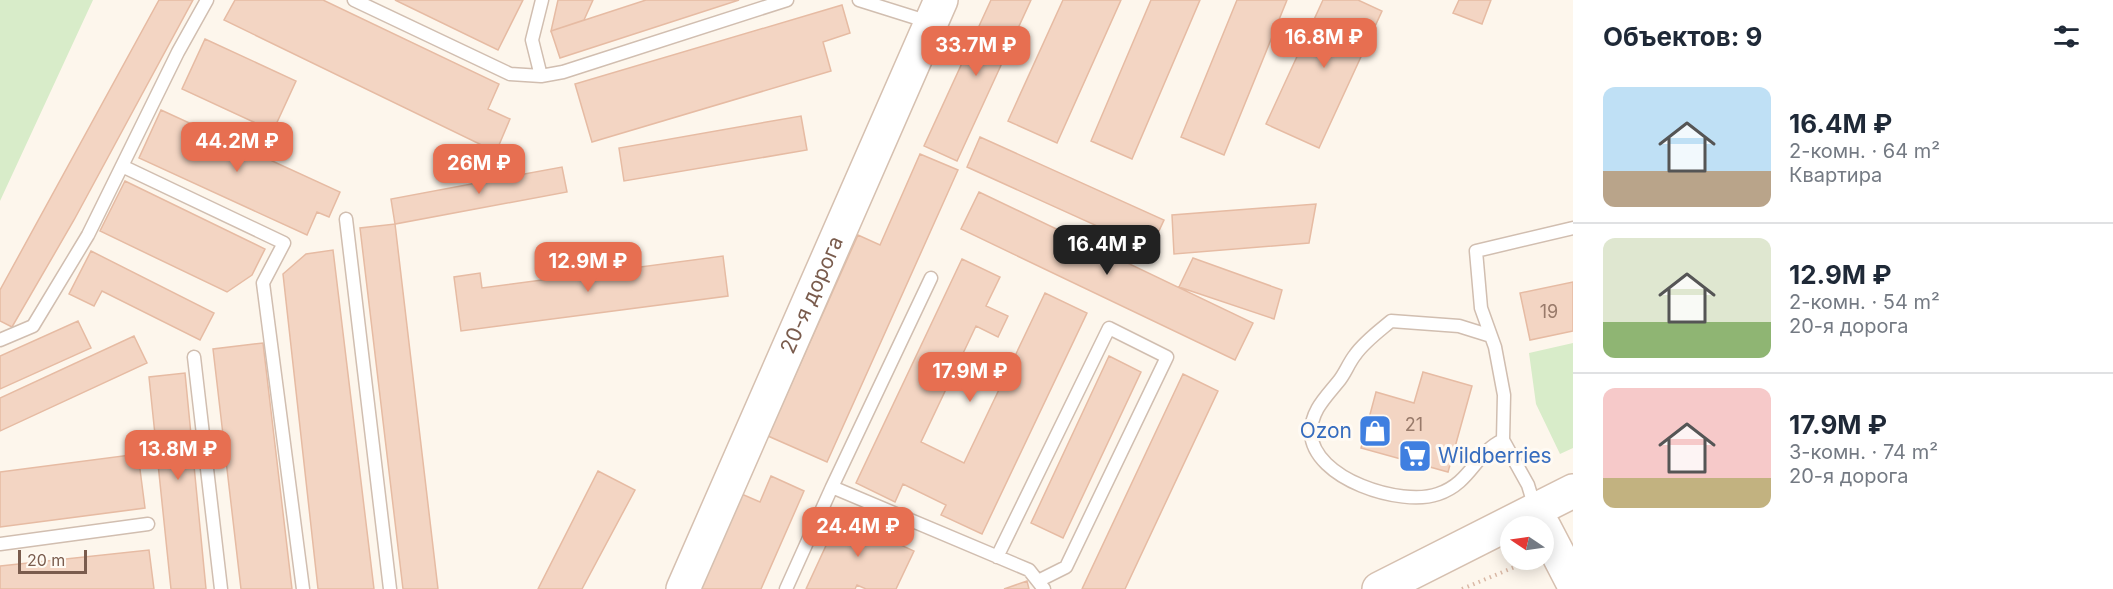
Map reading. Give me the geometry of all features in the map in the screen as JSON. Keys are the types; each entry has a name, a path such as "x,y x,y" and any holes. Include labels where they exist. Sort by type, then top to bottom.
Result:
{"main road":[{"name":"20-я дорога","path":"683,589 936,11"},
{"path":"1547,516 1573,491"},
{"path":"1379,589 1500,539"},
{"path":"1554,547 1573,583"}],"lane":[{"path":"0,340 33,327 88,234 177,52 207,0"},
{"path":"354,0 510,74 541,76 563,72 787,0"},
{"path":"541,76 532,40 542,0"},
{"path":"859,0 936,11"},
{"path":"122,166 284,243 263,284 303,589"},
{"path":"346,219 390,589"},
{"path":"1539,516 1528,485 1503,440 1504,395 1491,336 1481,308 1476,250 1573,228"},
{"path":"786,589 931,278"},
{"path":"1491,336 1459,326 1391,321 1356,353 1340,380 1318,405 1311,433 1316,450 1355,484 1376,493 1405,496 1436,495 1455,487 1471,472 1488,447 1503,440"},
{"path":"832,487 997,557 1029,570 1041,585 1066,567 1167,357 1109,328 997,557"},
{"path":"194,357 220,589"},
{"path":"0,544 148,524"}],"path":[{"path":"1462,589 1505,570"}],"green space":[{"path":"0,0 93,0 0,201"},
{"path":"1573,343 1573,448 1560,454 1536,404 1529,353"}],"building":[{"path":"159,0 193,0 74,220 12,327 0,321 0,290"},
{"path":"235,0 323,0 499,84 488,109 510,119 496,152 224,20"},
{"path":"395,0 523,0 498,50"},
{"path":"558,0 593,0 584,20 551,31"},
{"path":"646,0 739,0 560,58 551,31"},
{"path":"991,0 1031,0 957,161 924,146"},
{"path":"1063,0 1121,0 1057,143 1008,121"},
{"path":"1151,0 1200,0 1132,159 1091,141"},
{"path":"1237,0 1287,0 1224,155 1181,137"},
{"path":"1323,0 1358,0 1382,11 1319,148 1266,124"},
{"path":"1459,0 1491,0 1482,24 1453,13"},
{"path":"842,5 850,33 823,42 831,71 592,142 575,84"},
{"path":"205,39 296,81 273,131 182,89"},
{"path":"161,110 340,192 329,217 317,212 307,235 139,158"},
{"path":"801,116 807,150 624,181 619,148"},
{"path":"980,137 1164,220 1150,250 967,167"},
{"path":"920,154 958,170 827,462 768,436 858,235 880,245"},
{"path":"562,167 567,192 395,224 391,199"},
{"path":"125,181 265,249 252,275 227,292 100,231"},
{"path":"979,192 1253,323 1235,360 961,229"},
{"path":"1316,204 1309,243 1174,254 1172,215"},
{"path":"395,224 438,589 403,589 360,228"},
{"path":"333,250 374,589 318,589 283,274 306,254"},
{"path":"91,251 214,313 200,340 102,291 94,306 69,294"},
{"path":"723,256 728,296 461,331 454,277 480,273 482,288"},
{"path":"1193,258 1282,290 1274,319 1179,287"},
{"path":"962,259 1000,277 986,306 1008,316 998,337 976,326 921,442 964,463 1045,293 1087,313 982,534 941,515 946,505 903,484 895,502 856,483"},
{"path":"1573,282 1573,331 1530,340 1520,293"},
{"path":"78,321 91,348 0,389 0,356"},
{"path":"134,336 147,363 0,431 0,398"},
{"path":"263,343 292,589 241,589 213,349"},
{"path":"1109,356 1141,372 1063,538 1031,523"},
{"path":"1423,372 1472,386 1448,472 1361,448 1376,392 1414,403"},
{"path":"185,373 206,589 171,589 149,377"},
{"path":"1183,374 1218,391 1125,589 1082,589"},
{"path":"138,454 145,508 0,527 0,472"},
{"path":"598,471 635,490 582,589 538,589"},
{"path":"771,476 804,491 761,589 694,589 737,492 760,502"},
{"path":"827,511 914,551 896,589 866,589 857,585 855,589 806,589 829,539 817,533"},
{"path":"149,550 154,589 0,589 0,566"},
{"path":"1027,581 1029,589 1004,589"}],"place":[{"name":"Ozon","path":"1375,431"},
{"name":"Wildberries","path":"1415,456"}]}
